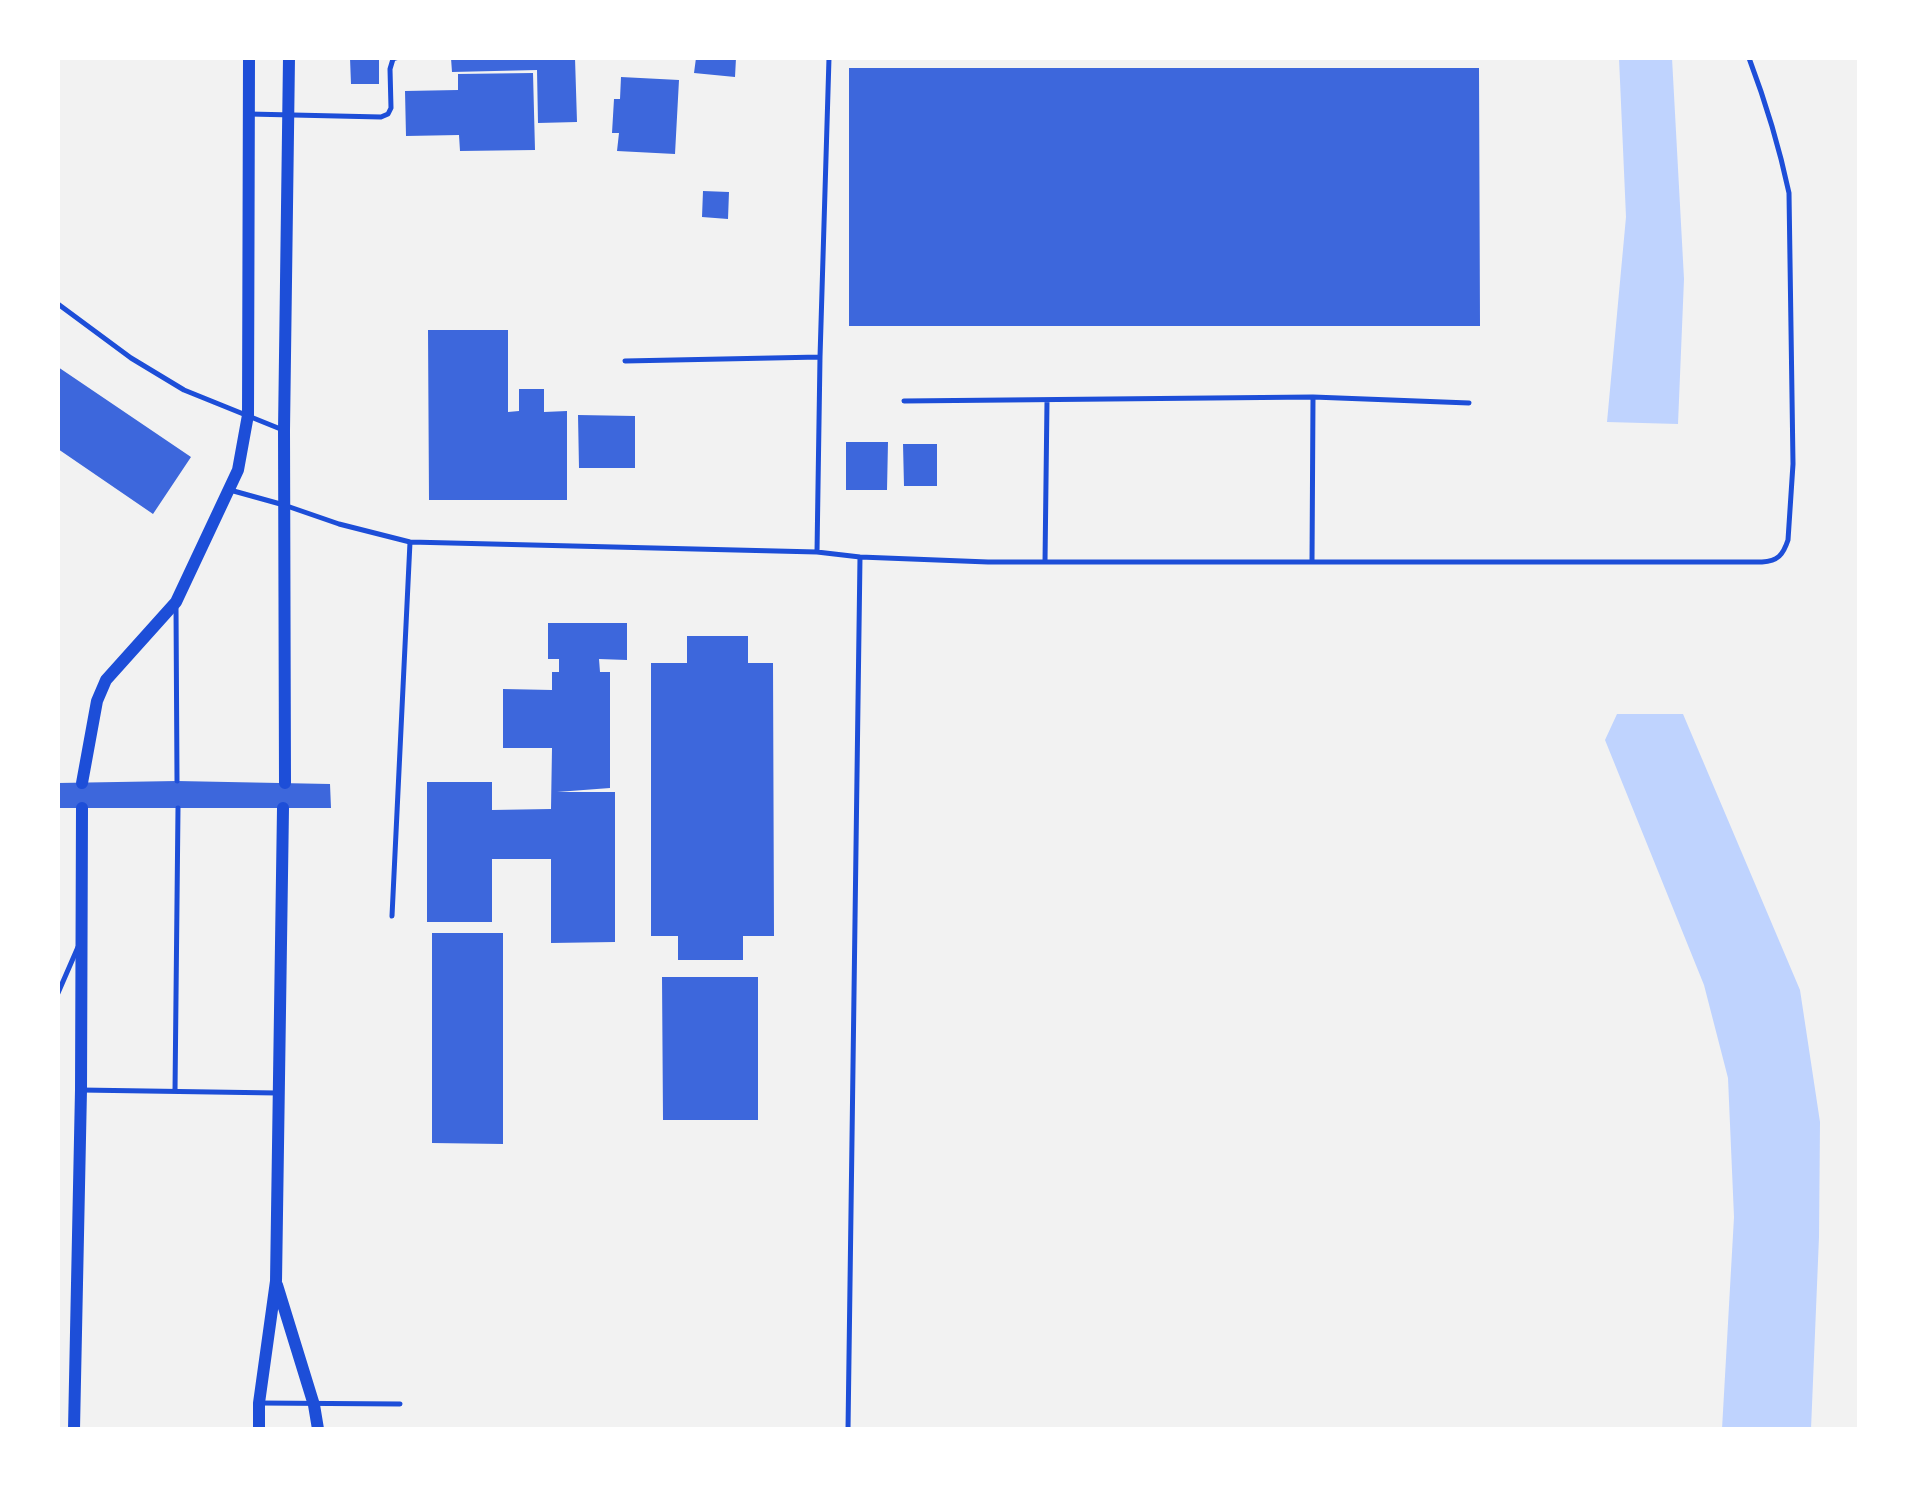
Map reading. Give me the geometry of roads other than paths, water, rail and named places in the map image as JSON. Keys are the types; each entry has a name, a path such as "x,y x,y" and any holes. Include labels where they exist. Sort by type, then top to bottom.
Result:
{"street":[{"path":"82,783 97,701 106,680 176,602 238,471 248,415 249,58"},
{"path":"285,783 284,430 289,58"},
{"path":"74,1429 81,1090 82,808"},
{"path":"259,1429 259,1403 276,1281 283,808"},
{"path":"276,1281 314,1405 318,1429"}],"lane":[{"path":"249,114 381,117 388,114 391,108 390,69 393,59 396,58"},
{"path":"817,552 829,58"},
{"path":"229,490 339,524 410,542 817,552 860,557 1045,562 1762,562 1778,558 1788,540 1793,464 1789,193 1768,108 1749,58"},
{"path":"58,304 131,358 184,390 284,430"},
{"path":"625,361 820,357"},
{"path":"1312,562 1313,397"},
{"path":"904,401 1313,397 1469,403"},
{"path":"1045,562 1047,401"},
{"path":"392,916 410,542"},
{"path":"848,1429 860,557"},
{"path":"176,602 177,781"},
{"path":"175,1091 178,808"},
{"path":"58,993 81,940"},
{"path":"81,1090 278,1093"},
{"path":"259,1403 400,1404"}],"water":[{"path":"1619,58 1672,58 1684,279 1678,424 1607,422 1626,217"},
{"path":"1617,714 1683,714 1800,990 1820,1122 1819,1237 1811,1429 1722,1429 1734,1217 1728,1078 1704,985 1605,740"}]}
